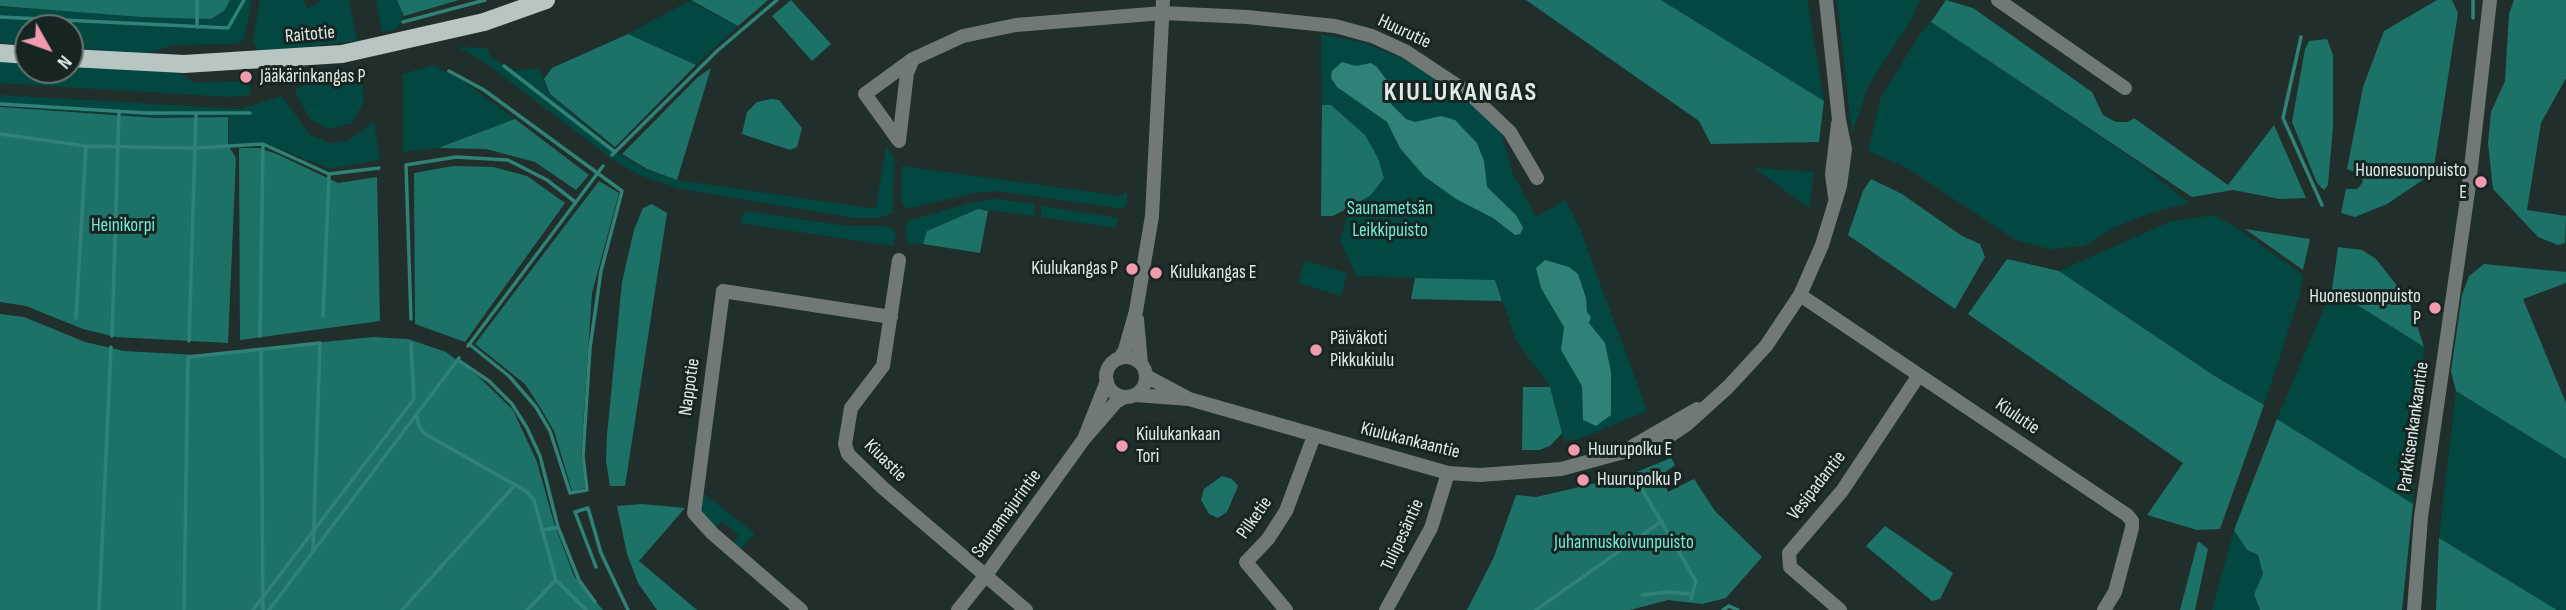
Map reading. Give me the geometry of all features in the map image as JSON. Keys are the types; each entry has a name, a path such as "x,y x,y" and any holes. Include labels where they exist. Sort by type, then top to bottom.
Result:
{"main road":[{"name":"Raitotie","path":"84,59 184,64 342,54 484,22 546,0"}],"street":[{"name":"Kiulukankaantie","path":"1130,396 1189,399 1448,473 1480,475 1561,469 1650,445 1671,435 1686,425 1746,370 1801,295 1822,245 1843,174 1845,149 1839,120 1826,0"},
{"path":"1998,0 2125,88"},
{"name":"Parkkisenkankaantie","path":"2414,610 2427,465 2469,185 2490,0"},
{"path":"1136,310 1144,387 1130,396 1113,392 1107,381 1109,367 1125,350 1136,310 1146,238 1152,216 1151,193 1163,7"},
{"name":"Huurutie","path":"913,59 907,73 899,141 865,94 913,59 963,36 1016,24 1163,7 1335,26 1373,37 1437,69 1479,101 1510,132 1537,178"},
{"name":"Kiuastie","path":"899,260 883,366 851,408 845,444 848,454 883,488 986,575"},
{"name":"Nappotie","path":"801,610 712,533 694,513 723,290 891,317"},
{"name":"Kiulutie","path":"1801,295 2132,521 2115,592 2104,610"},
{"path":"1119,358 1131,358 1144,370"},
{"name":"Kiulukankaantie","path":"1144,370 1189,399"},
{"name":"Vesipadantie","path":"1840,610 1790,567 1789,553 1842,491 1919,374"},
{"name":"Saunamajurintie","path":"1084,439 1107,381"},
{"name":"Saunamajurintie","path":"958,610 1084,439 1116,402 1130,396"},
{"name":"Pilketie","path":"1286,610 1246,562 1268,538 1286,511 1314,436"},
{"name":"Tulipesäntie","path":"1386,610 1431,528 1448,473"},
{"path":"986,575 1026,610"}],"green space":[{"path":"0,0 230,0 224,11 211,19 142,17 0,6"},
{"path":"230,0 252,0 244,39 237,44 172,45 147,54 84,49 84,14 14,14 14,44 0,43 0,7 211,19 224,11"},
{"path":"260,0 302,0 308,9 321,0 349,0 357,41 260,52 253,42"},
{"path":"376,0 397,0 404,16 397,29 382,32"},
{"path":"397,0 459,0 404,16"},
{"path":"691,0 768,0 738,26"},
{"path":"791,0 831,44 812,61 772,16"},
{"path":"1526,0 1661,0 1824,101 1819,142 1711,144 1699,121"},
{"path":"1661,0 1807,0 1824,101 1696,22"},
{"path":"1837,0 1920,0 1912,19 1868,86 1852,134"},
{"path":"1946,0 1973,8 2092,92 2103,115 2116,122 2128,122 2134,118 2228,185 2274,125 2306,198 2280,199 2233,190 2192,197 1931,22"},
{"path":"2437,0 2452,0 2458,13 2433,173 2387,204 2355,217 2341,213 2346,189 2357,189 2363,182 2360,174 2347,169 2363,87 2384,31"},
{"path":"2514,0 2566,0 2566,78 2541,123 2527,210 2566,216 2565,243 2558,245 2538,237 2493,189 2488,143 2491,112 2505,81 2509,14"},
{"path":"689,1 738,26 696,65 628,34"},
{"path":"1931,22 2138,162 2189,203 2150,213 2115,227 2084,246 2049,249 2016,240 1907,168 1868,151 1881,97 1920,34"},
{"path":"628,34 696,65 615,147 550,94 544,79 552,68"},
{"name":"Saunametsän Leikkipuisto","path":"1321,34 1365,43 1399,57 1438,78 1471,103 1502,135 1512,172 1536,217 1565,200 1579,226 1647,411 1578,439 1564,441 1550,387 1517,342 1495,280 1356,276 1340,240 1350,209 1370,196 1365,135 1331,105 1322,105"},
{"path":"2327,39 2333,55 2333,126 2328,185 2324,190 2317,183 2292,122 2305,49 2309,41"},
{"path":"458,47 487,48 491,58 515,71 538,68 550,95 621,155 647,170 677,180 876,209 886,146 894,157 893,213 879,218 854,218 681,189 639,175 612,159 487,64"},
{"path":"0,60 14,60 14,84 0,83"},
{"path":"84,65 166,70 181,74 195,83 245,81 250,85 250,95 229,97 16,84 84,84"},
{"path":"433,65 464,82 515,119 438,148 403,152 403,74"},
{"path":"711,68 677,180 647,169 622,154 698,77"},
{"path":"333,69 349,69 361,75 364,101 352,123 329,129 310,119 294,90"},
{"path":"0,95 240,109 282,96 310,135 330,143 348,141 374,122 380,160 330,169 263,142 229,145 229,116 157,117 0,106"},
{"path":"779,100 802,128 797,147 790,150 742,134 747,112 757,102"},
{"path":"1322,105 1331,105 1365,135 1378,158 1384,178 1370,196 1333,216 1321,216"},
{"name":"Heinikorpi","path":"0,107 157,118 228,117 228,145 236,158 228,343 116,337 83,329 26,306 0,302"},
{"path":"515,119 589,175 576,190 535,162 486,149 438,148"},
{"path":"239,148 259,148 277,154 338,183 377,177 380,321 240,340"},
{"path":"453,166 493,167 527,176 565,203 465,342 415,324 414,173"},
{"path":"902,166 1120,196 1127,192 1127,203 1123,208 1118,208 997,191 975,193 905,209 901,199"},
{"path":"1754,168 1814,172 1809,208"},
{"path":"1871,179 1902,194 1962,236 1980,244 1985,257 1955,309 1848,235 1863,191"},
{"path":"599,181 619,193 592,293 581,455 585,488 572,491 554,431 525,384 475,344"},
{"path":"996,199 1035,204 1035,216 978,209 927,231 923,244 908,243 905,229 908,221 973,202"},
{"path":"652,204 667,213 625,486 610,486 606,461 607,435 622,282 634,230 643,208"},
{"path":"1042,206 1118,218 1116,228 1041,217"},
{"path":"978,209 988,211 980,253 923,244 927,231"},
{"path":"746,211 846,226 887,226 896,232 895,239 893,246 740,223"},
{"path":"2213,215 2232,225 2303,275 2300,294 2264,405 2213,375 2059,271 2169,222"},
{"path":"2245,229 2310,239 2303,270"},
{"path":"2338,247 2362,250 2376,259 2409,301 2424,347 2332,289"},
{"path":"2007,259 2059,271 2213,375 2264,405 2220,529 2197,530 2147,515 2183,463 1968,314"},
{"path":"1305,261 1347,273 1341,296 1298,283"},
{"path":"2484,264 2566,272 2566,283 2523,299 2566,403 2566,459 2456,391 2451,371 2462,295 2469,276"},
{"path":"1415,278 1495,280 1502,301 1411,299"},
{"path":"2332,289 2424,347 2413,504 2277,419"},
{"path":"0,314 24,317 85,342 124,351 196,355 373,337 408,339 446,352 479,377 513,410 537,462 554,523 574,576 603,610 0,610"},
{"path":"1523,387 1550,387 1562,433 1550,446 1539,450 1522,450"},
{"path":"2456,391 2566,459 2566,610 2557,610 2439,538"},
{"path":"2277,419 2413,504 2402,610 2260,610 2254,594 2263,574 2258,555 2247,550 2234,530"},
{"name":"Juhannuskoivunpuisto","path":"1671,458 1675,465 1661,475 1668,492 1694,479 1715,511 1762,557 1726,598 1702,604 1668,600 1630,610 1467,610 1494,557 1516,495 1536,497 1627,476"},
{"path":"1222,476 1232,479 1238,486 1227,512 1218,518 1209,514 1201,500 1204,489"},
{"path":"700,491 755,533 740,550 733,544 739,535 722,521 715,529 699,510"},
{"path":"642,504 685,508 639,561 697,610 657,610 638,583 627,554 617,506"},
{"path":"1885,526 1953,573 1940,599 1932,601 1866,546"},
{"path":"2234,530 2247,550 2258,555 2263,574 2254,594 2261,610 2212,610"},
{"path":"2439,538 2557,610 2436,610"},
{"path":"2198,541 2208,549 2195,610 2180,610"}],"shaded area":[{"path":"1342,62 1356,66 1371,63 1377,67 1388,82 1388,101 1406,119 1415,122 1441,116 1455,120 1477,143 1484,161 1487,187 1516,215 1523,228 1520,234 1515,235 1493,218 1456,199 1424,176 1400,148 1387,122 1337,87 1331,78 1332,71"},
{"path":"1545,260 1569,267 1578,274 1586,298 1587,312 1591,317 1589,323 1605,343 1611,372 1611,415 1596,426 1583,420 1582,386 1561,350 1564,327 1541,288 1536,268"}],"waterway":[{"path":"197,0 197,27"},
{"path":"0,17 228,28 244,0"},
{"path":"403,22 485,0"},
{"path":"612,155 717,51 777,0"},
{"path":"2473,0 2473,18"},
{"path":"2301,37 2283,118 2322,205"},
{"path":"504,66 615,152"},
{"path":"449,71 484,90 622,191 601,271 590,348 583,456 587,490 570,493 550,431 536,407 509,376 469,344"},
{"path":"0,104 147,113 250,113"},
{"path":"112,336 119,111"},
{"path":"189,341 196,113"},
{"path":"0,134 86,146 194,148 263,144 329,174 379,168"},
{"path":"260,336 263,144"},
{"path":"76,318 86,146"},
{"path":"411,319 406,165 456,157 508,160 547,180 574,201"},
{"path":"468,346 603,166"},
{"path":"323,316 329,175"},
{"path":"188,357 320,343 313,552"},
{"path":"253,610 414,399 411,344"},
{"path":"99,610 111,347"},
{"path":"261,351 263,610"},
{"path":"184,610 188,357"},
{"path":"269,610 459,358"},
{"path":"458,360 489,381 512,404 527,428 540,456 558,527 579,580 595,602"},
{"path":"417,416 419,427 425,434 526,491 534,500 556,580 586,610"},
{"path":"1636,479 1696,581 1691,599"},
{"path":"402,610 515,485"},
{"path":"596,567 575,512 588,508 601,553 628,610"},
{"path":"1536,610 1662,521"},
{"path":"544,530 558,527"},
{"path":"527,610 556,580"},
{"path":"1642,595 1667,592 1692,594"},
{"path":"1723,610 1729,606 1738,610"}],"place":[{"name":"Jääkärinkangas P","path":"246,77"},
{"name":"Huonesuonpuisto E","path":"2481,182"},
{"name":"Kiulukangas P","path":"1132,269"},
{"name":"Kiulukangas E","path":"1156,273"},
{"name":"Huonesuonpuisto P","path":"2435,308"},
{"name":"Päiväkoti Pikkukiulu","path":"1316,350"},
{"name":"Kiulukankaan Tori","path":"1122,446"},
{"name":"Huurupolku E","path":"1574,450"},
{"name":"Huurupolku P","path":"1583,480"}],"district":[{"name":"KIULUKANGAS","path":"1461,93"}]}
